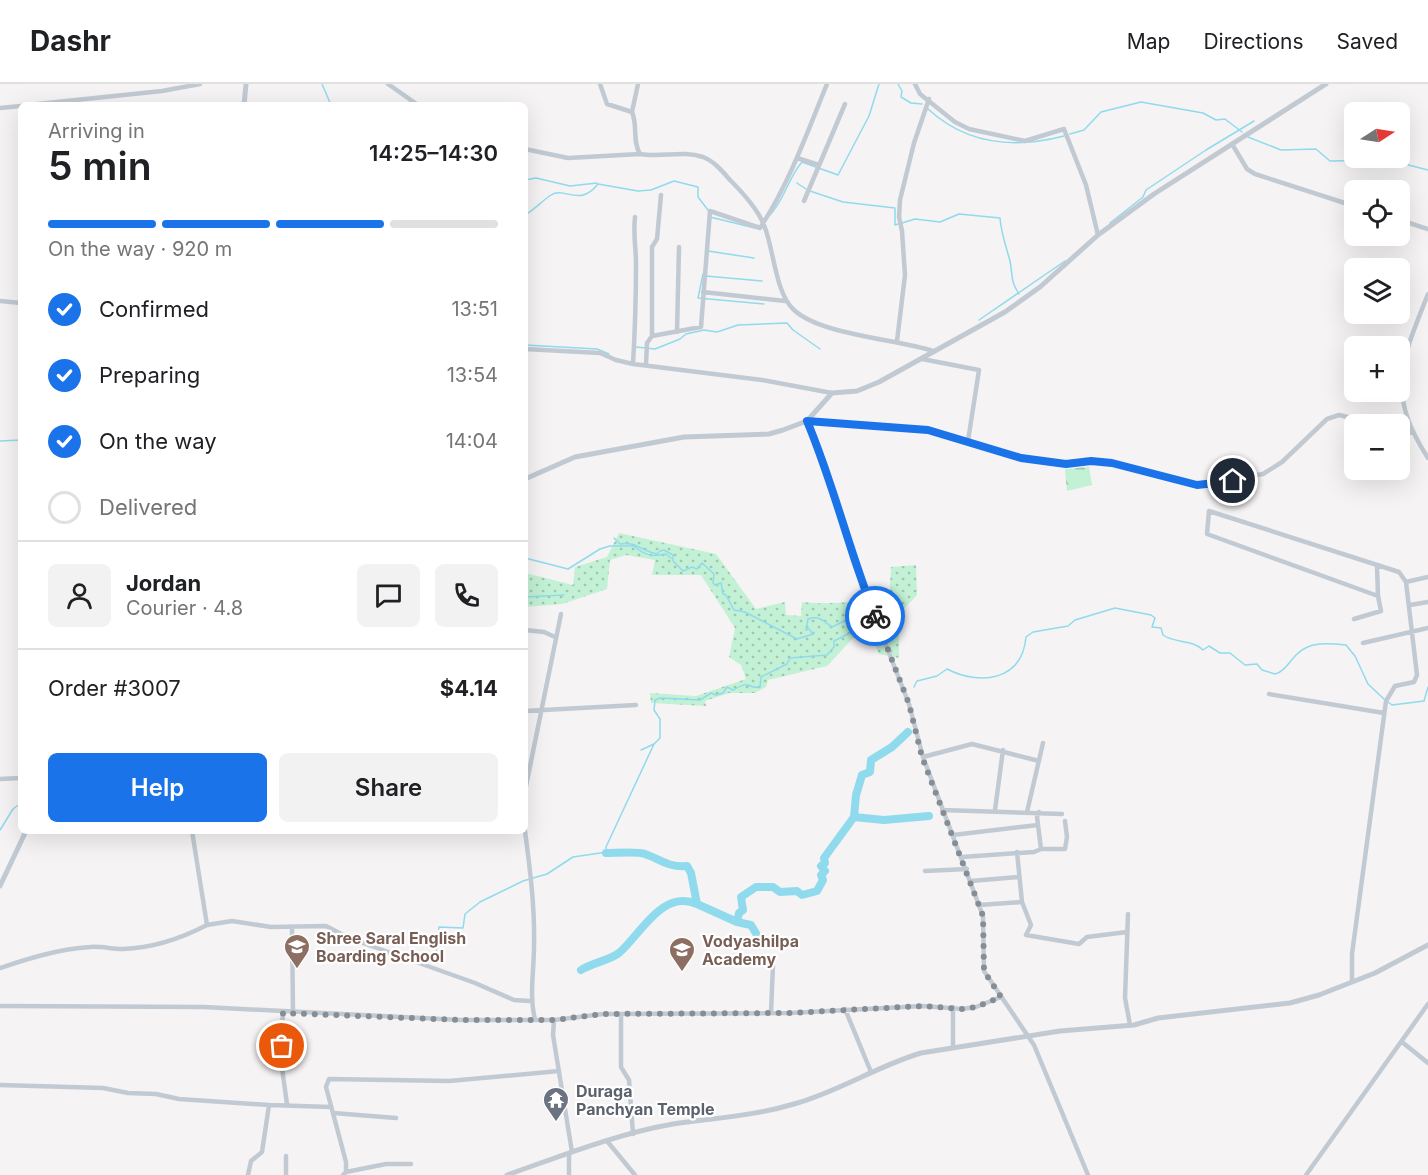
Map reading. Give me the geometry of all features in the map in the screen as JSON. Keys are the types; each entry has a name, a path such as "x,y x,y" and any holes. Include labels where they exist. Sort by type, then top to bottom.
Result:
{"street":[{"path":"159,84 162,91"},
{"path":"57,102 162,91 200,84"},
{"path":"244,102 246,84"},
{"path":"388,84 414,102"},
{"path":"600,84 607,104 632,112"},
{"path":"638,84 632,112 636,127 636,147 640,154"},
{"path":"652,336 701,327 710,211 760,228 770,215 797,158 826,84"},
{"path":"915,84 920,94 955,122 987,135 1025,141 1064,129 1086,185 1098,235"},
{"path":"528,349 600,353 633,364 646,364 832,393 857,391 922,359 1005,312 1040,287 1098,235 1154,194 1326,84"},
{"path":"897,340 905,276 902,231 898,217 900,200 914,143 929,99"},
{"path":"804,201 845,104"},
{"path":"0,108 18,106"},
{"path":"1232,144 1247,169 1255,174 1344,203"},
{"path":"528,150 568,158 640,154 653,157 674,153 704,157 723,171 745,195 763,223 785,301 795,311 810,320 836,329 897,340 933,351"},
{"path":"797,158 819,165"},
{"path":"646,364 647,343 652,336 652,247 657,239 661,195"},
{"path":"633,364 636,322 636,255 633,239 635,217"},
{"path":"1410,223 1428,229"},
{"path":"677,332 679,247"},
{"path":"703,292 785,301"},
{"path":"1428,294 1407,344 1400,380 1413,433 1428,458"},
{"path":"0,301 18,303"},
{"path":"922,359 979,370 968,441"},
{"path":"807,421 832,393"},
{"path":"528,478 575,457 684,437 769,434 807,421 928,430 1021,458 1066,464 1091,461 1112,463 1197,485 1263,474 1282,462 1328,419 1339,415 1344,416"},
{"path":"807,421 826,466 853,561 909,704 922,757 967,869 983,916 984,971 1034,1045 1088,1175"},
{"path":"1352,982 1352,954 1384,713 1392,688 1414,682 1417,679 1406,582 1399,572 1326,546 1284,536 1209,511 1207,534 1378,596"},
{"path":"1354,619 1381,611 1377,566"},
{"path":"1406,582 1428,577"},
{"path":"1410,605 1428,602"},
{"path":"528,777 561,614"},
{"path":"1363,643 1428,628"},
{"path":"528,630 544,632 555,637"},
{"path":"1269,694 1384,713"},
{"path":"528,711 636,705"},
{"path":"1027,812 1043,742"},
{"path":"922,757 972,744 1039,760"},
{"path":"995,810 998,767 1003,750"},
{"path":"0,779 18,778"},
{"path":"942,810 1062,814"},
{"path":"1039,812 1041,849"},
{"path":"962,857 1041,849 1065,849 1067,837 1065,821"},
{"path":"953,835 1038,825"},
{"path":"0,886 26,834"},
{"path":"192,834 207,925"},
{"path":"525,834 534,944 530,1001 535,1020"},
{"path":"1017,852 1022,902 1031,925 1026,935 1079,944 1087,937 1127,932"},
{"path":"925,871 967,869"},
{"path":"971,881 1019,877"},
{"path":"979,905 1022,902"},
{"path":"1128,914 1125,998 1130,1025"},
{"path":"0,968 41,955 82,948 122,949 159,945 207,925 232,921 271,927 326,926 349,938 475,983 514,1000 530,1001"},
{"path":"292,927 293,1014"},
{"path":"507,1175 607,1141 673,1124 745,1115 796,1104 900,1059 953,1047 1026,1036 1130,1025 1158,1018 1290,1003 1375,973 1428,945"},
{"path":"771,1012 772,965"},
{"path":"0,1006 204,1008 293,1014 461,1020 554,1020 603,1014 953,1007 962,1009 976,1007 1001,997"},
{"path":"1306,1175 1428,1004"},
{"path":"953,1007 953,1047"},
{"path":"845,1009 871,1072"},
{"path":"283,1013 280,1054 286,1104"},
{"path":"621,1015 621,1067 629,1080 633,1134"},
{"path":"554,1020 553,1035 571,1153 569,1175"},
{"path":"1402,1042 1428,1063"},
{"path":"411,1164 375,1167 344,1174 346,1162 326,1087 329,1079 449,1081 559,1071"},
{"path":"0,1085 106,1089 156,1094 179,1099 286,1104 313,1109 331,1107"},
{"path":"248,1175 251,1161 262,1152 269,1105"},
{"path":"333,1113 396,1118"},
{"path":"607,1141 635,1175"},
{"path":"286,1156 286,1175"},
{"path":"375,1167 377,1175"}],"green space":[{"path":"1089,467 1092,485 1067,491 1065,469"},
{"path":"619,533 716,554 756,609 785,602 786,615 801,616 802,602 889,604 891,567 916,565 917,595 899,614 899,658 879,654 873,638 853,638 827,666 768,680 766,687 755,693 729,693 705,701 706,706 651,703 650,693 696,696 746,679 741,665 729,657 735,628 701,575 652,575 655,560 626,555 610,560 607,589 562,604 528,607 528,574 573,585 575,567 607,557"}],"waterway":[{"path":"322,84 330,102"},
{"path":"770,215 802,162 838,175 869,116 879,84"},
{"path":"898,84 902,91 901,97 911,103 922,104"},
{"path":"1070,134 1084,130 1101,112 1141,102 1203,113 1216,120 1225,119 1242,132"},
{"path":"928,109 959,130 992,141 1027,142 1064,136"},
{"path":"1110,223 1143,197 1146,190 1254,121"},
{"path":"1248,137 1281,150 1316,149 1330,161 1385,160 1387,164 1397,162 1428,170"},
{"path":"528,179 536,178 570,186 597,183"},
{"path":"528,213 556,193 585,195 598,184 638,191 651,190 674,181 698,187 698,197 708,210"},
{"path":"797,183 806,189"},
{"path":"810,191 843,202 895,208 895,225 898,224"},
{"path":"902,223 915,219 940,222 959,214 1000,218 1013,281 1019,294"},
{"path":"710,217 755,228"},
{"path":"708,251 754,258"},
{"path":"979,320 1065,261"},
{"path":"703,274 698,298 764,304"},
{"path":"706,276 762,281"},
{"path":"636,347 655,349 680,339 686,334 704,330 717,332 738,325 787,323 820,349"},
{"path":"528,345 597,349 609,354"},
{"path":"0,441 18,440"},
{"path":"614,538 620,544 634,545 652,553 657,554 664,550 673,555 673,561 683,571 692,567 697,569 702,563 714,574 713,583 715,585 721,583 723,594 726,595 734,610 745,612 797,639 813,634 809,629 806,630 808,619 812,618 822,620 832,627 846,620 855,625 870,625 877,635 888,637 895,618"},
{"path":"528,559 568,569 600,549 610,546 634,546 646,554 666,554 671,558"},
{"path":"528,597 564,595"},
{"path":"914,687 917,681 937,676 947,669 973,677 997,676 1008,671 1017,663 1023,652 1026,637 1033,632 1068,626 1075,620 1115,608 1151,615 1155,618 1152,627 1161,628 1163,635 1168,638 1194,644 1203,650 1209,646 1220,653 1230,653 1245,665 1257,664 1262,670 1275,674 1284,669 1301,650 1307,647 1326,644 1346,645 1355,656 1368,684 1384,699"},
{"path":"641,750 654,744 660,738 660,719 654,710 655,700 660,698 700,700 711,693 716,695 723,693 727,687 733,690 746,685 760,687 761,677 787,664 790,658 827,655 834,647 834,641 860,628 867,631 872,629"},
{"path":"1388,702 1392,705 1424,701 1428,687"},
{"path":"737,922 739,913 743,910 741,897 756,887 773,887 780,892 797,891 802,895 817,891 823,880 821,875 825,871 821,866 825,863 824,858 854,817 856,795 862,775 870,772 871,760 892,747 908,732"},
{"path":"410,953 423,956 436,954 439,927 463,928 465,914 480,902 523,881 547,874 573,857 607,852 606,847 654,744"},
{"path":"0,830 13,809 18,805"},
{"path":"854,817 884,820 929,816"},
{"path":"606,853 642,853 670,864 687,866 691,873 697,904 737,922 751,925 763,945"},
{"path":"581,970 619,953 663,908 685,901 697,904"}],"way so far":[{"path":"282,1046 283,1013 461,1020 554,1020 603,1014 790,1013 923,1006 962,1009 976,1007 1001,997 984,971 983,916 967,869 922,757 909,704 875,616"}],"place":[{"name":"Shree Saral English Boarding School","path":"297,970"},
{"name":"Vodyashilpa Academy","path":"682,973"},
{"name":"Duraga Panchyan Temple","path":"556,1123"}],"route":[{"path":"875,616 853,561 826,466 807,421 842,426 928,430 1021,458 1066,464 1091,461 1112,463 1197,485 1233,481"}]}
